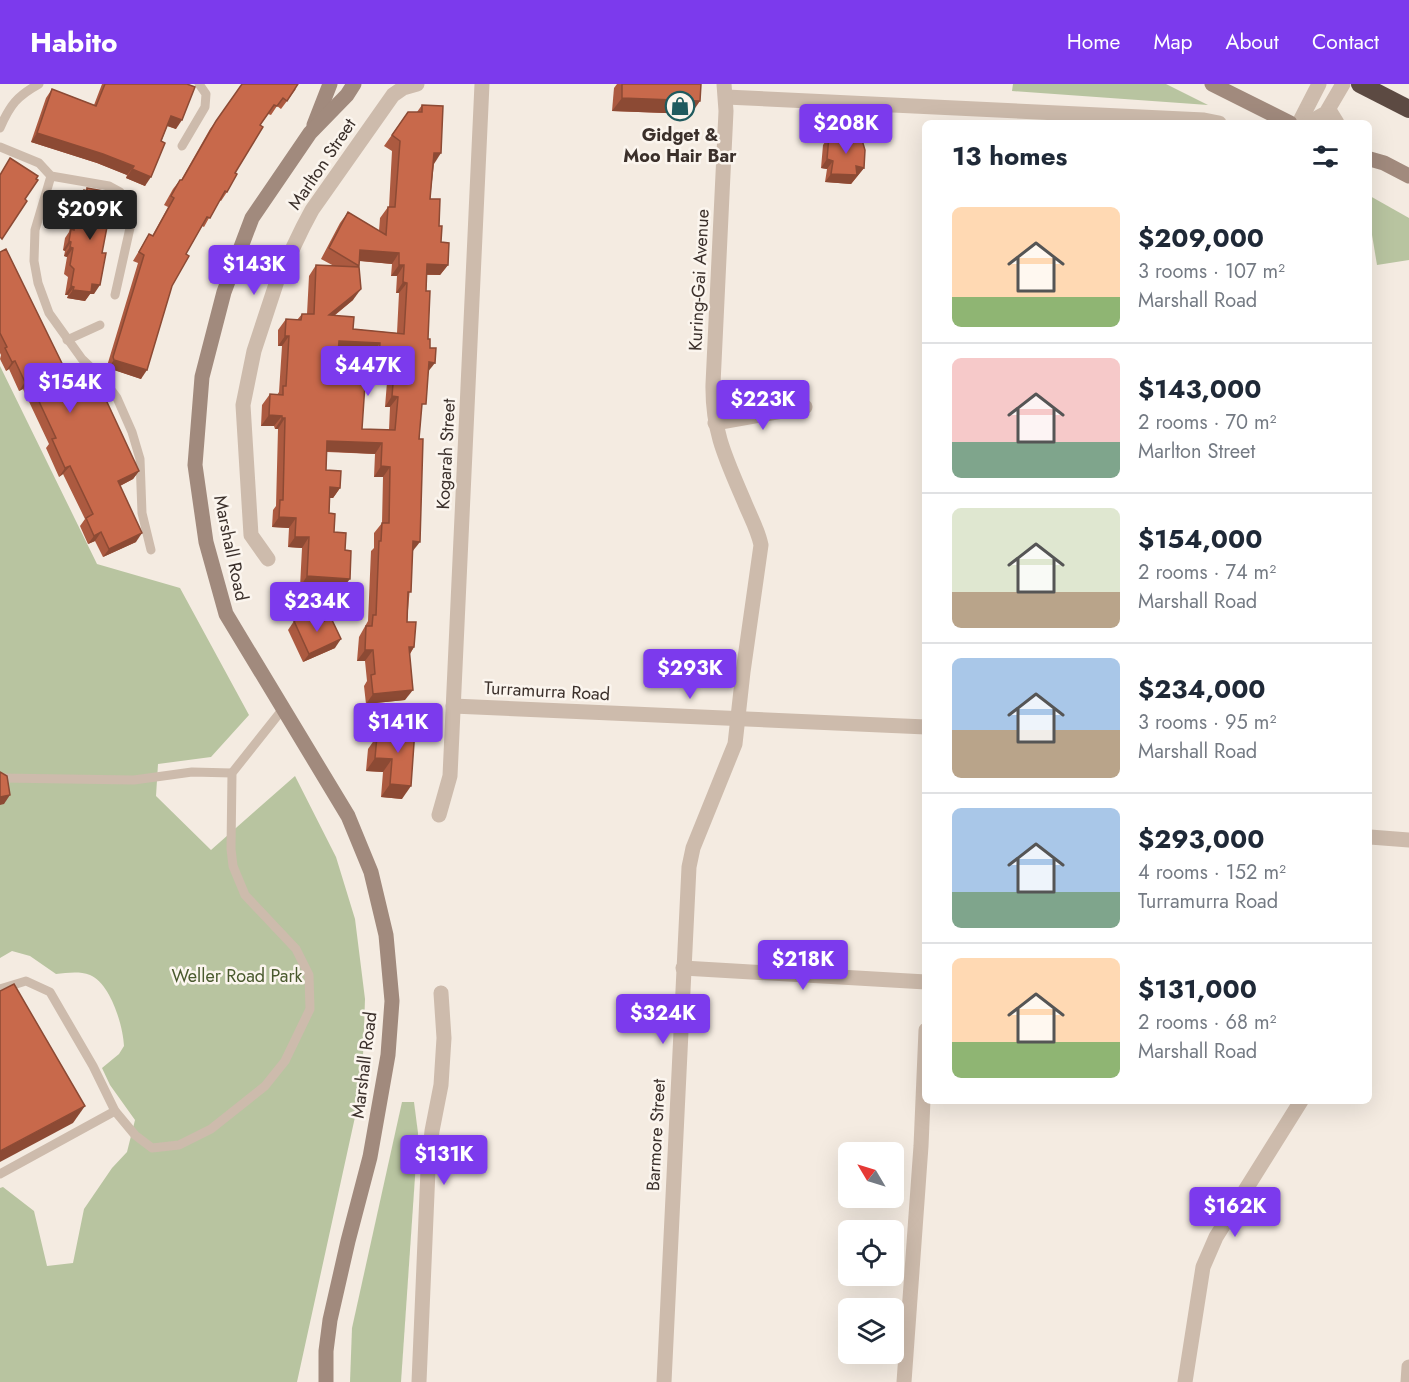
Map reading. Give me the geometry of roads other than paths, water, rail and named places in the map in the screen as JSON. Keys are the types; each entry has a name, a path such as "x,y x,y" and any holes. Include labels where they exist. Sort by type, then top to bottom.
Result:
{"highway":[{"path":"1360,84 1409,109"}],"main road":[{"name":"Marshall Road","path":"310,133 330,84"},
{"name":"Marshall Road","path":"326,1382 326,1351 330,1320 370,1157 391,1034 391,979 386,935 377,893 358,836 336,794 282,710 226,615 206,542 195,465 202,377 224,292 252,218 310,133 347,95 354,84"},
{"path":"1212,84 1284,120"},
{"path":"1377,161 1409,176"}],"street":[{"name":"Marlton Street","path":"268,559 251,535 243,405 257,341 280,273 312,210 393,95 403,88 417,84"},
{"name":"Kogarah Street","path":"439,815 449,782 482,89 468,84"},
{"path":"1301,120 1319,84"},
{"path":"1314,120 1324,115 1333,116 1343,84"},
{"path":"725,90 985,116 1204,120"},
{"name":"Kuring-Gai Avenue","path":"725,90 713,384 715,423 722,449 761,546 738,719"},
{"path":"715,423 805,407"},
{"name":"Turramurra Road","path":"453,706 922,727"},
{"name":"Barmore Street","path":"664,1382 683,968 691,855 733,751 738,719"},
{"path":"1372,837 1409,840"},
{"path":"683,968 922,982"},
{"path":"419,1382 429,1161 441,1085 444,1038 441,993"},
{"path":"903,1382 923,1104"},
{"path":"1185,1382 1205,1259 1216,1237 1298,1104"},
{"path":"1408,1382 1409,1366"}],"lane":[{"path":"0,128 7,112 21,94 39,84"},
{"path":"182,146 205,106 206,94 199,84"},
{"path":"0,147 39,163 51,176 110,186 128,201 132,219 115,295"},
{"path":"51,176 35,230 34,261 38,282 50,313 82,359 103,379 117,398 132,432 140,459 142,513 151,550"},
{"path":"68,339 100,325"},
{"path":"0,989 26,981 50,992 93,1066 115,1111 135,1135 152,1148 179,1145 211,1129 265,1086 285,1061 310,1009 309,975 296,949 245,895 233,866 231,849 232,773 282,710"},
{"path":"0,778 134,780 192,772 232,773"},
{"path":"0,1173 115,1111"}],"place":[{"name":"Gidget & Moo Hair Bar","path":"680,106"}],"park label":[{"name":"Weller Road Park","path":"237,976"}]}
